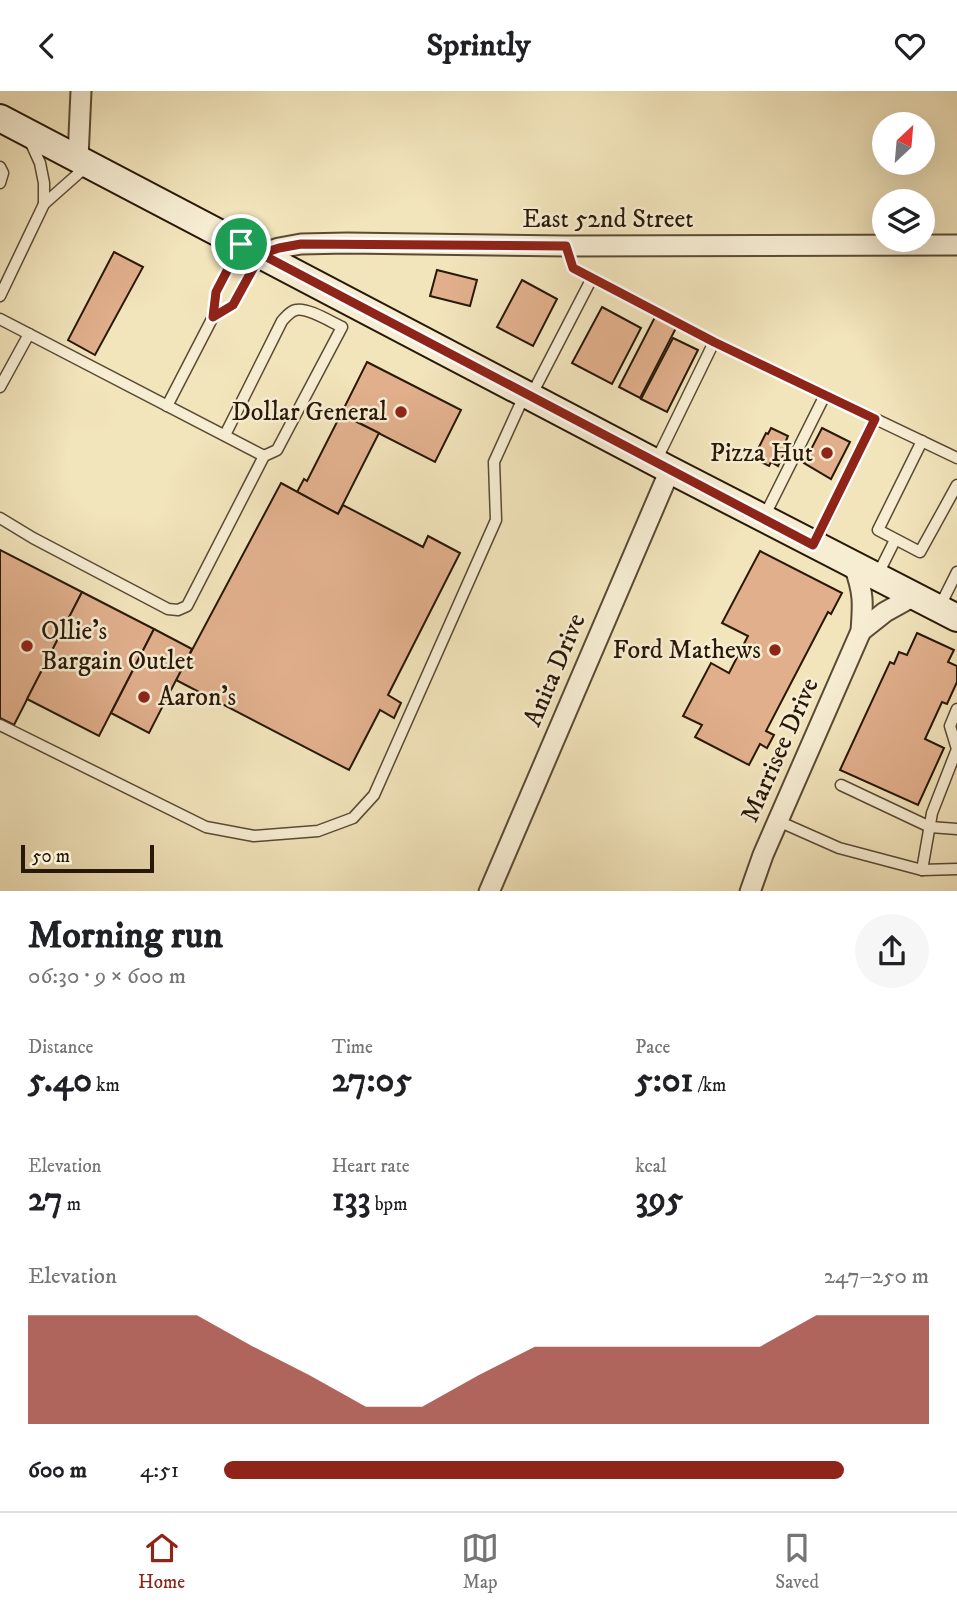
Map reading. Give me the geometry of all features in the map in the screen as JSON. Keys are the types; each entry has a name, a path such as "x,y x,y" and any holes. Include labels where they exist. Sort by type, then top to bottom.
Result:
{"main road":[{"path":"0,118 813,545 948,613"}],"street":[{"path":"81,91 84,161"},
{"name":"East 52nd Street","path":"251,249 301,244 957,245"},
{"name":"Anita Drive","path":"489,891 663,466"},
{"name":"Marrisee Drive","path":"750,891 861,631 865,572"},
{"path":"861,631 914,596"}],"lane":[{"path":"25,131 40,163 44,204"},
{"path":"0,296 44,204 84,161"},
{"path":"0,167 3,173 0,183"},
{"path":"566,246 573,268 714,342 957,458"},
{"path":"213,317 233,305 251,249"},
{"path":"167,406 213,317 216,292 251,249"},
{"path":"0,725 206,827 254,836 318,831 354,818 374,795 496,520 494,462 592,278"},
{"path":"0,518 168,609 178,610 187,606 264,456 277,450 342,327 306,310 294,310 289,314 282,321 225,435"},
{"path":"0,319 264,456"},
{"path":"0,387 29,334"},
{"path":"663,466 714,342"},
{"path":"763,518 825,395"},
{"path":"813,545 875,419"},
{"path":"922,441 878,530 920,552 957,485"},
{"path":"865,572 895,540"},
{"path":"948,613 957,572"},
{"path":"922,870 932,813 957,749 950,726 957,709"},
{"path":"842,785 930,827 957,829"},
{"path":"778,821 839,848 922,870 957,869"}],"building":[{"path":"114,252 143,267 95,355 68,340"},
{"path":"437,270 477,280 470,306 430,296"},
{"path":"522,280 557,299 533,346 497,327"},
{"path":"602,307 641,328 612,384 572,363"},
{"path":"655,317 676,328 640,398 619,387"},
{"path":"673,338 698,350 667,412 641,399"},
{"name":"Dollar General","path":"367,362 461,410 435,462 341,414"},
{"path":"341,414 379,433 338,514 297,492 304,479 307,481"},
{"path":"771,428 788,436 785,443 789,444 778,466 771,462 769,466 755,455"},
{"name":"Pizza Hut","path":"822,428 850,442 831,479 804,463"},
{"path":"281,483 338,514 343,505 423,547 428,536 460,553 388,695 401,703 394,718 380,710 349,770 176,680"},
{"name":"Ollie's Bargain Outlet","path":"0,550 82,592 14,725 0,718"},
{"name":"Ford Mathews","path":"760,551 842,593 831,614 828,612 766,731 774,735 767,748 760,744 749,765 695,737 702,725 683,716 711,663 729,673 748,636 722,623"},
{"path":"82,592 154,629 99,736 27,699"},
{"name":"Aaron's","path":"154,629 192,649 149,733 111,713"},
{"path":"917,633 954,650 948,662 957,666 957,682 947,704 942,702 925,739 944,748 918,805 840,770 890,662 894,664 899,652 907,655"}],"place":[{"name":"Dollar General","path":"401,412"},
{"name":"Pizza Hut","path":"827,453"},
{"name":"Ollie's Bargain Outlet","path":"27,646"},
{"name":"Ford Mathews","path":"775,650"},
{"name":"Aaron's","path":"144,697"}],"route":[{"path":"241,244 216,292 213,317 233,305 261,254 813,545 875,419 714,342 573,268 566,246 301,244 261,254 241,244"}]}
